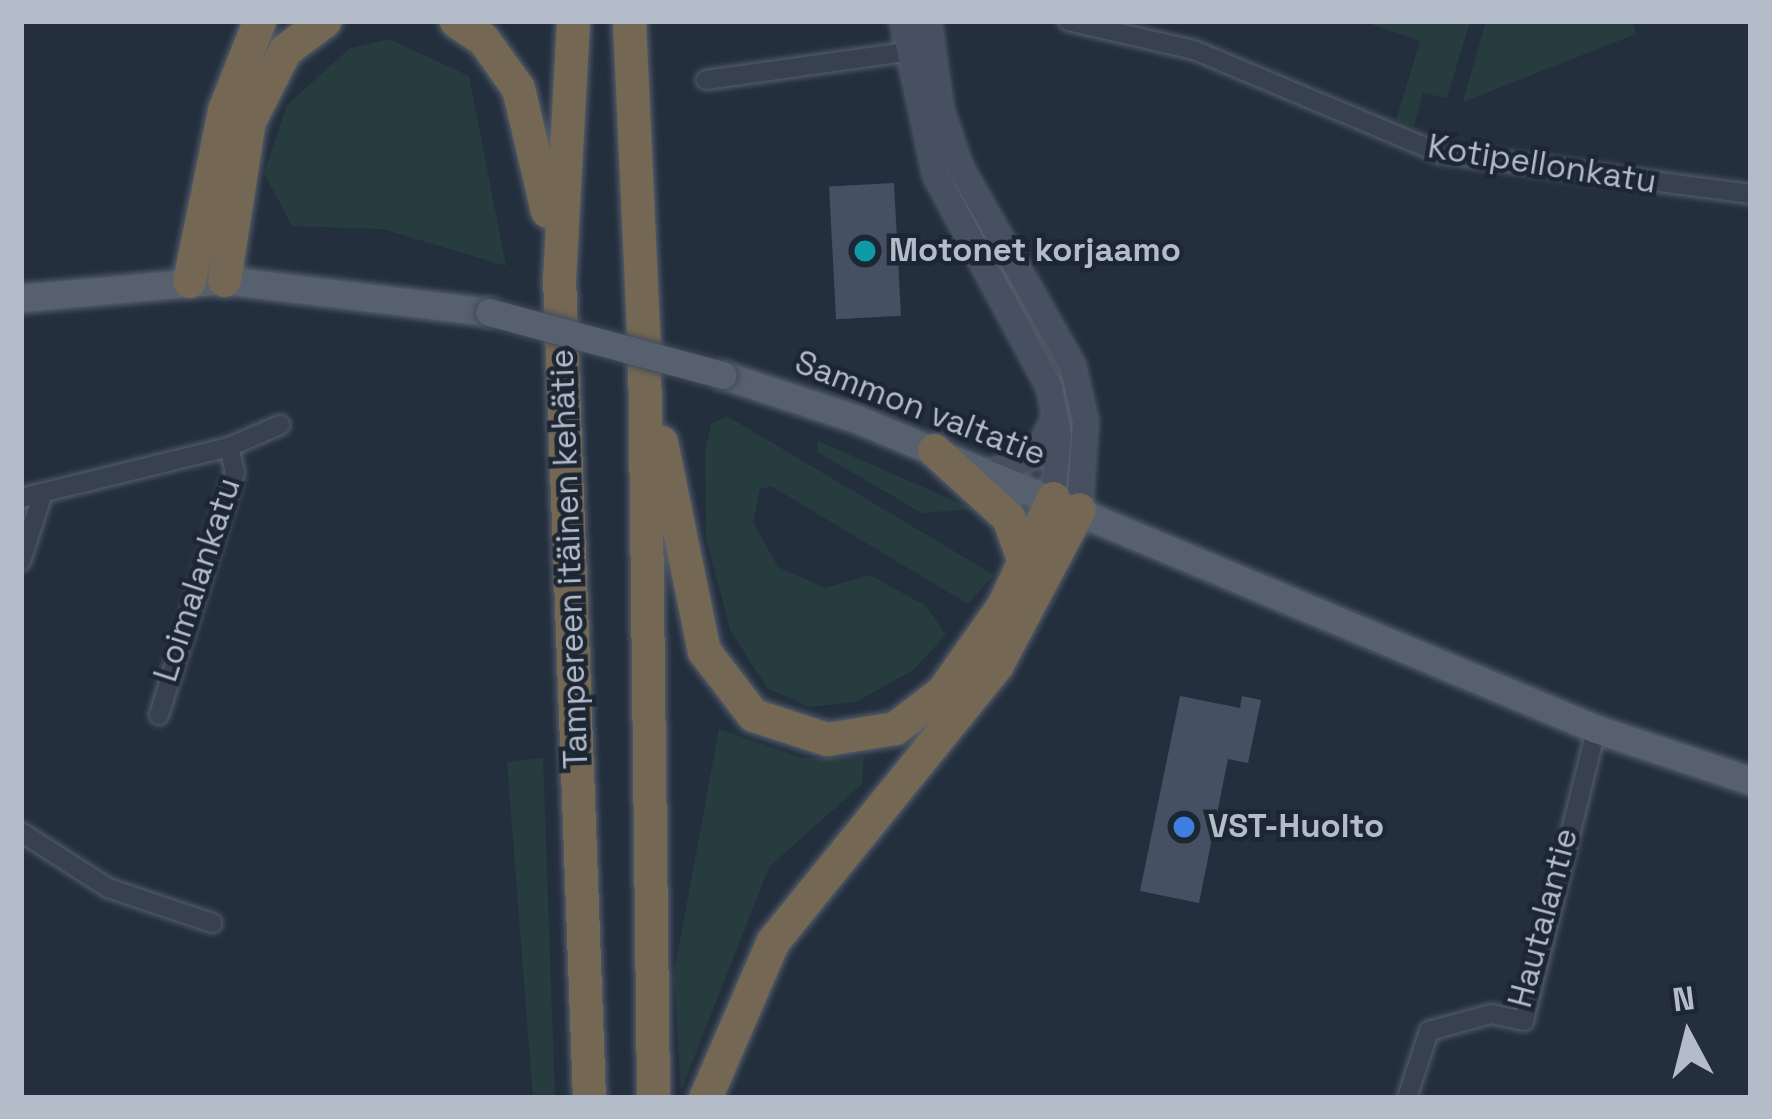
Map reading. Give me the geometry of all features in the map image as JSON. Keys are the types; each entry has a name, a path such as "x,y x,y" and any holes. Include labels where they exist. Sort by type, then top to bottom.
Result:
{"highway":[{"path":"189,280 224,110 259,21"},
{"path":"224,280 248,121 285,50 323,21"},
{"path":"456,21 501,59 524,104 560,277"},
{"name":"Tampereen itäinen kehätie","path":"573,21 560,277 589,1098"},
{"path":"629,21 644,346 653,1098"},
{"path":"644,346 693,623 717,674 753,715 827,740 895,728 942,692 1066,504"},
{"path":"934,450 1008,517 1025,564"},
{"path":"705,1098 773,940 997,664 1066,504"}],"main road":[{"path":"903,21 905,51 937,176 1026,330 1056,412 1066,504"},
{"path":"928,21 960,168 1072,365 1085,421 1066,504"},
{"name":"Sammon valtatie","path":"21,298 224,280 489,312 723,376 934,450 1595,729 1751,781"},
{"path":"990,473 1036,456 1056,412"}],"street":[{"name":"Kotipellonkatu","path":"1069,21 1194,50 1439,153 1751,194"},
{"path":"706,80 931,49"},
{"path":"21,497 230,447 280,425"},
{"name":"Loimalankatu","path":"159,715 235,473 230,447"},
{"path":"21,561 43,493"},
{"name":"Hautalantie","path":"1406,1098 1429,1031 1491,1013 1524,1021 1595,729"},
{"path":"21,832 108,887 212,923"}],"green space":[{"path":"1362,21 1470,21 1447,98 1423,93 1414,126 1396,120 1420,41"},
{"path":"1486,21 1632,21 1636,34 1463,102"},
{"path":"389,39 469,76 506,266 383,229 292,226 264,173 287,105 349,49"},
{"path":"727,416 994,575 968,604 771,486 760,489 753,522 778,567 825,588 870,575 926,606 946,635 913,670 856,702 809,707 767,688 730,630 706,537 705,451 711,424"},
{"path":"818,441 973,509 922,513 817,452"},
{"path":"719,729 802,758 864,757 862,784 769,867 681,1091 674,973"},
{"path":"543,758 555,1098 533,1098 507,762"}],"building":[{"name":"Motonet korjaamo","path":"894,183 901,316 836,319 829,186"},
{"name":"VST-Huolto","path":"1180,696 1240,708 1242,696 1261,700 1248,763 1228,759 1199,903 1140,891"}],"place":[{"name":"Motonet korjaamo","path":"865,251"},
{"name":"VST-Huolto","path":"1184,827"}]}
